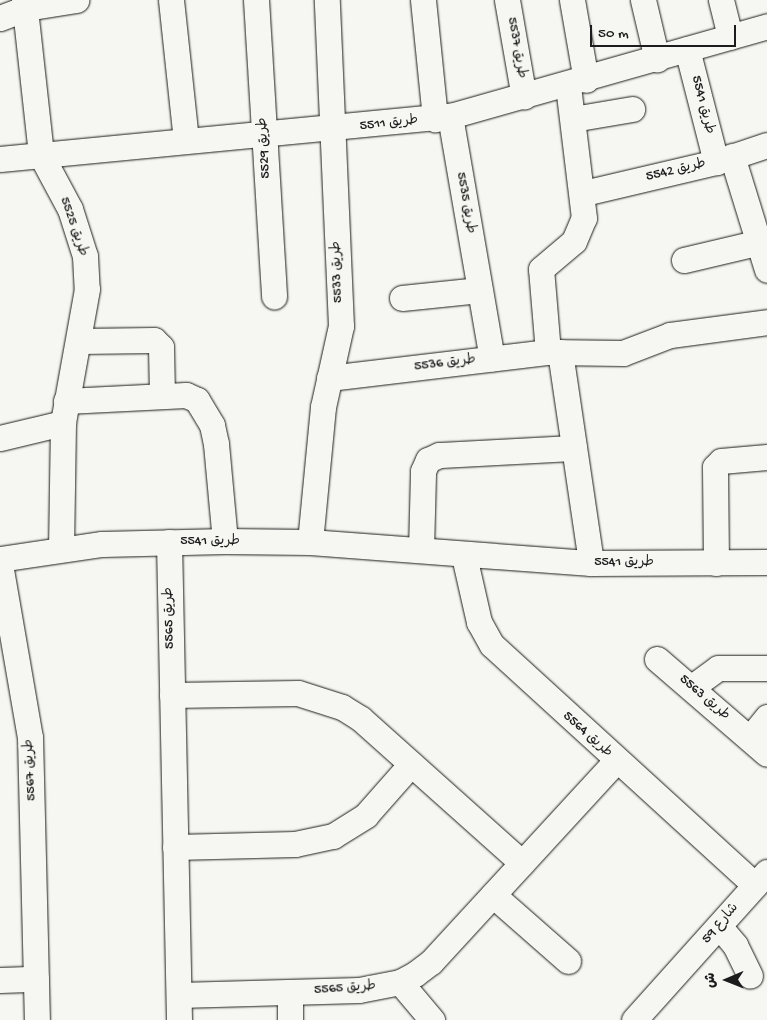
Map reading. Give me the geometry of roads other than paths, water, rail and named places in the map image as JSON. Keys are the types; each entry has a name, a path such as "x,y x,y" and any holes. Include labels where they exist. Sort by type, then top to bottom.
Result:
{"street":[{"path":"0,18 25,4 76,0"},
{"path":"171,0 186,140"},
{"name":"طريق 5529","path":"256,0 274,296"},
{"name":"طريق 5533","path":"310,542 329,378 341,326 327,0"},
{"name":"طريق 5535","path":"423,0 442,118 480,290 492,358"},
{"name":"طريق 5537","path":"507,0 524,97"},
{"path":"572,0 577,83 573,119 584,193 582,231 541,269 554,352 574,448 591,563"},
{"path":"643,0 657,59"},
{"path":"721,0 730,37"},
{"name":"طريق 5525","path":"25,4 41,155 70,209 85,256 87,289 80,341 64,412 61,548"},
{"name":"طريق 5511","path":"0,159 186,140 265,137 442,118 577,83 767,26"},
{"name":"طريق 5541","path":"687,49 724,159 767,270"},
{"path":"573,119 632,109"},
{"name":"طريق 5542","path":"584,193 724,159 767,145"},
{"path":"684,260 756,243"},
{"path":"402,298 480,290"},
{"name":"طريق 5536","path":"329,378 554,352 623,353 670,335 767,322"},
{"path":"80,341 154,340 160,347 162,396"},
{"path":"0,438 64,412 162,396 186,395 197,400 212,425 225,541"},
{"path":"422,550 423,472 428,460 439,455 574,448"},
{"path":"716,563 715,467 721,461 767,457"},
{"name":"طريق 5541","path":"0,559 61,548 225,541 310,542 422,550 464,556 591,563 767,562"},
{"name":"طريق 5565","path":"169,542 180,1020"},
{"name":"طريق 5564","path":"464,556 479,622 492,645 616,761 761,879"},
{"name":"طريق 5567","path":"0,564 30,737 37,1020"},
{"name":"طريق 5563","path":"658,659 758,746 767,717"},
{"path":"692,687 718,668 767,668"},
{"path":"172,695 298,693 321,698 361,719 522,863"},
{"name":"طريق 5565","path":"179,995 359,990 400,982 431,962 616,761"},
{"path":"175,847 295,844 333,836 366,815 411,764"},
{"name":"شارع 59","path":"634,1020 761,879"},
{"path":"493,895 568,961"},
{"path":"719,926 735,945 750,976"},
{"path":"0,980 36,979"},
{"path":"400,982 432,1020"},
{"path":"290,992 290,1020"}]}
